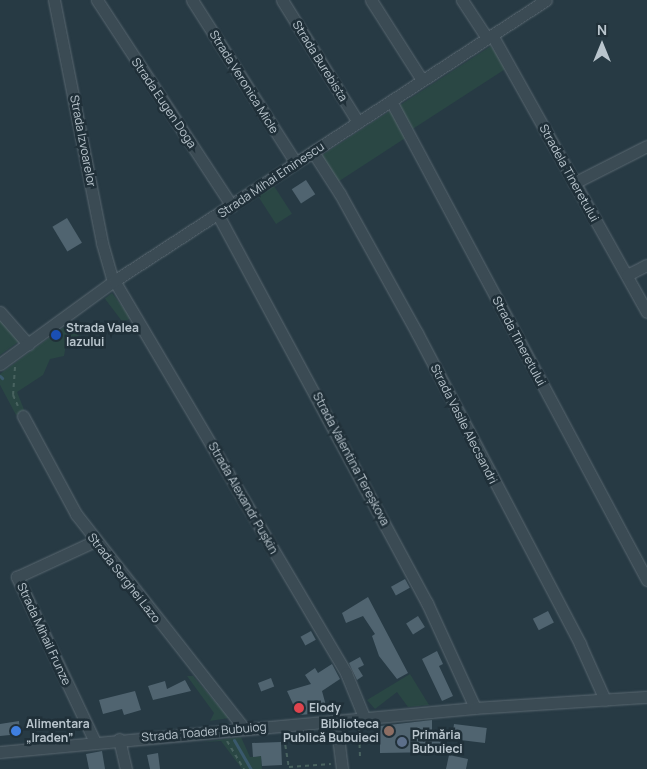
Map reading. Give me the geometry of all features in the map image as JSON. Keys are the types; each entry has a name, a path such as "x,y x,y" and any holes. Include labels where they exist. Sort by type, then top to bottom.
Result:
{"street":[{"name":"Strada Izvoarelor","path":"54,0 102,243 114,281"},
{"name":"Strada Eugen Doga","path":"97,0 232,206"},
{"name":"Strada Veronica Micle","path":"192,0 296,163"},
{"name":"Strada Burebista","path":"282,0 358,122"},
{"path":"371,0 422,80"},
{"name":"Stradela Tineretului","path":"462,0 490,36 647,312"},
{"name":"Strada Mihai Eminescu","path":"0,364 114,281 546,0"},
{"name":"Strada Tineretului","path":"391,101 647,580"},
{"path":"574,183 647,146"},
{"name":"Strada Vasile Alecsandri","path":"312,152 340,194 417,333 580,644 605,700"},
{"name":"Strada Valentina Tereșkova","path":"218,215 427,603 475,708"},
{"path":"627,275 647,265"},
{"name":"Strada Alexandr Pușkin","path":"114,281 346,673 362,720"},
{"path":"0,312 28,344"},
{"name":"Strada Serghei Lazo","path":"23,416 52,475 95,541 244,728"},
{"name":"Strada Mihail Frunze","path":"94,742 17,577 95,541"},
{"name":"Strada Toader Bubuiog","path":"0,752 244,728 336,720 362,720 475,708 647,697"},
{"path":"336,720 342,766"},
{"path":"119,740 126,769"}],"path":[{"path":"16,360 13,395 23,416"},
{"path":"360,757 362,720"},
{"path":"231,736 224,736 244,769"},
{"path":"277,737 287,739 289,767 342,766"}],"green space":[{"path":"491,46 506,69 413,129 398,106"},
{"path":"390,111 407,137 338,182 321,156"},
{"path":"274,186 292,214 276,224 258,196"},
{"path":"112,293 131,318 123,323 105,298"},
{"path":"0,318 21,340 0,355"},
{"path":"72,321 81,334 66,344 64,356 50,359 43,375 17,392 25,412 16,415 0,385 0,374"},
{"path":"410,674 429,705 408,707 397,692 375,709 367,700"},
{"path":"187,676 193,676 229,718 210,721 214,713"},
{"path":"241,737 250,757 261,756 262,769 242,769 221,741 203,742"}],"building":[{"path":"306,180 315,194 301,204 292,189"},
{"path":"67,218 82,243 67,252 52,227"},
{"path":"405,579 410,588 396,596 391,587"},
{"path":"368,597 408,673 397,679 379,656 372,636 375,634 363,616 346,623 342,613"},
{"path":"548,611 554,623 539,630 533,619"},
{"path":"418,616 425,627 413,634 406,623"},
{"path":"311,631 316,640 305,646 301,637"},
{"path":"437,651 443,664 439,666 453,696 442,701 422,659"},
{"path":"360,657 364,665 358,668 363,676 357,680 349,663"},
{"path":"332,664 340,679 322,691 328,713 298,715 287,691 311,684 305,675 315,668 318,673"},
{"path":"271,678 274,686 261,691 258,683"},
{"path":"185,680 191,691 153,700 148,686 165,681 167,689"},
{"path":"135,691 141,710 124,715 122,709 103,714 99,700"},
{"name":"Primăria Bubuieci","path":"432,720 432,734 442,735 440,752 380,753 380,726"},
{"path":"19,721 20,734 0,736 0,724"},
{"path":"454,724 487,728 485,743 452,739"},
{"path":"281,742 282,765 262,766 261,756 253,757 252,743"},
{"path":"102,751 105,769 89,769 86,754"},
{"path":"158,753 160,769 150,769 147,755"},
{"path":"449,755 468,759 466,769 446,769"}],"waterway":[{"path":"234,740 251,769"}],"place":[{"name":"Strada Valea Iazului","path":"56,335"},
{"name":"Elody","path":"299,708"},
{"name":"Alimentara „Iraden”","path":"16,731"},
{"name":"Biblioteca Publică Bubuieci","path":"389,731"},
{"name":"Primăria Bubuieci","path":"402,742"}]}
